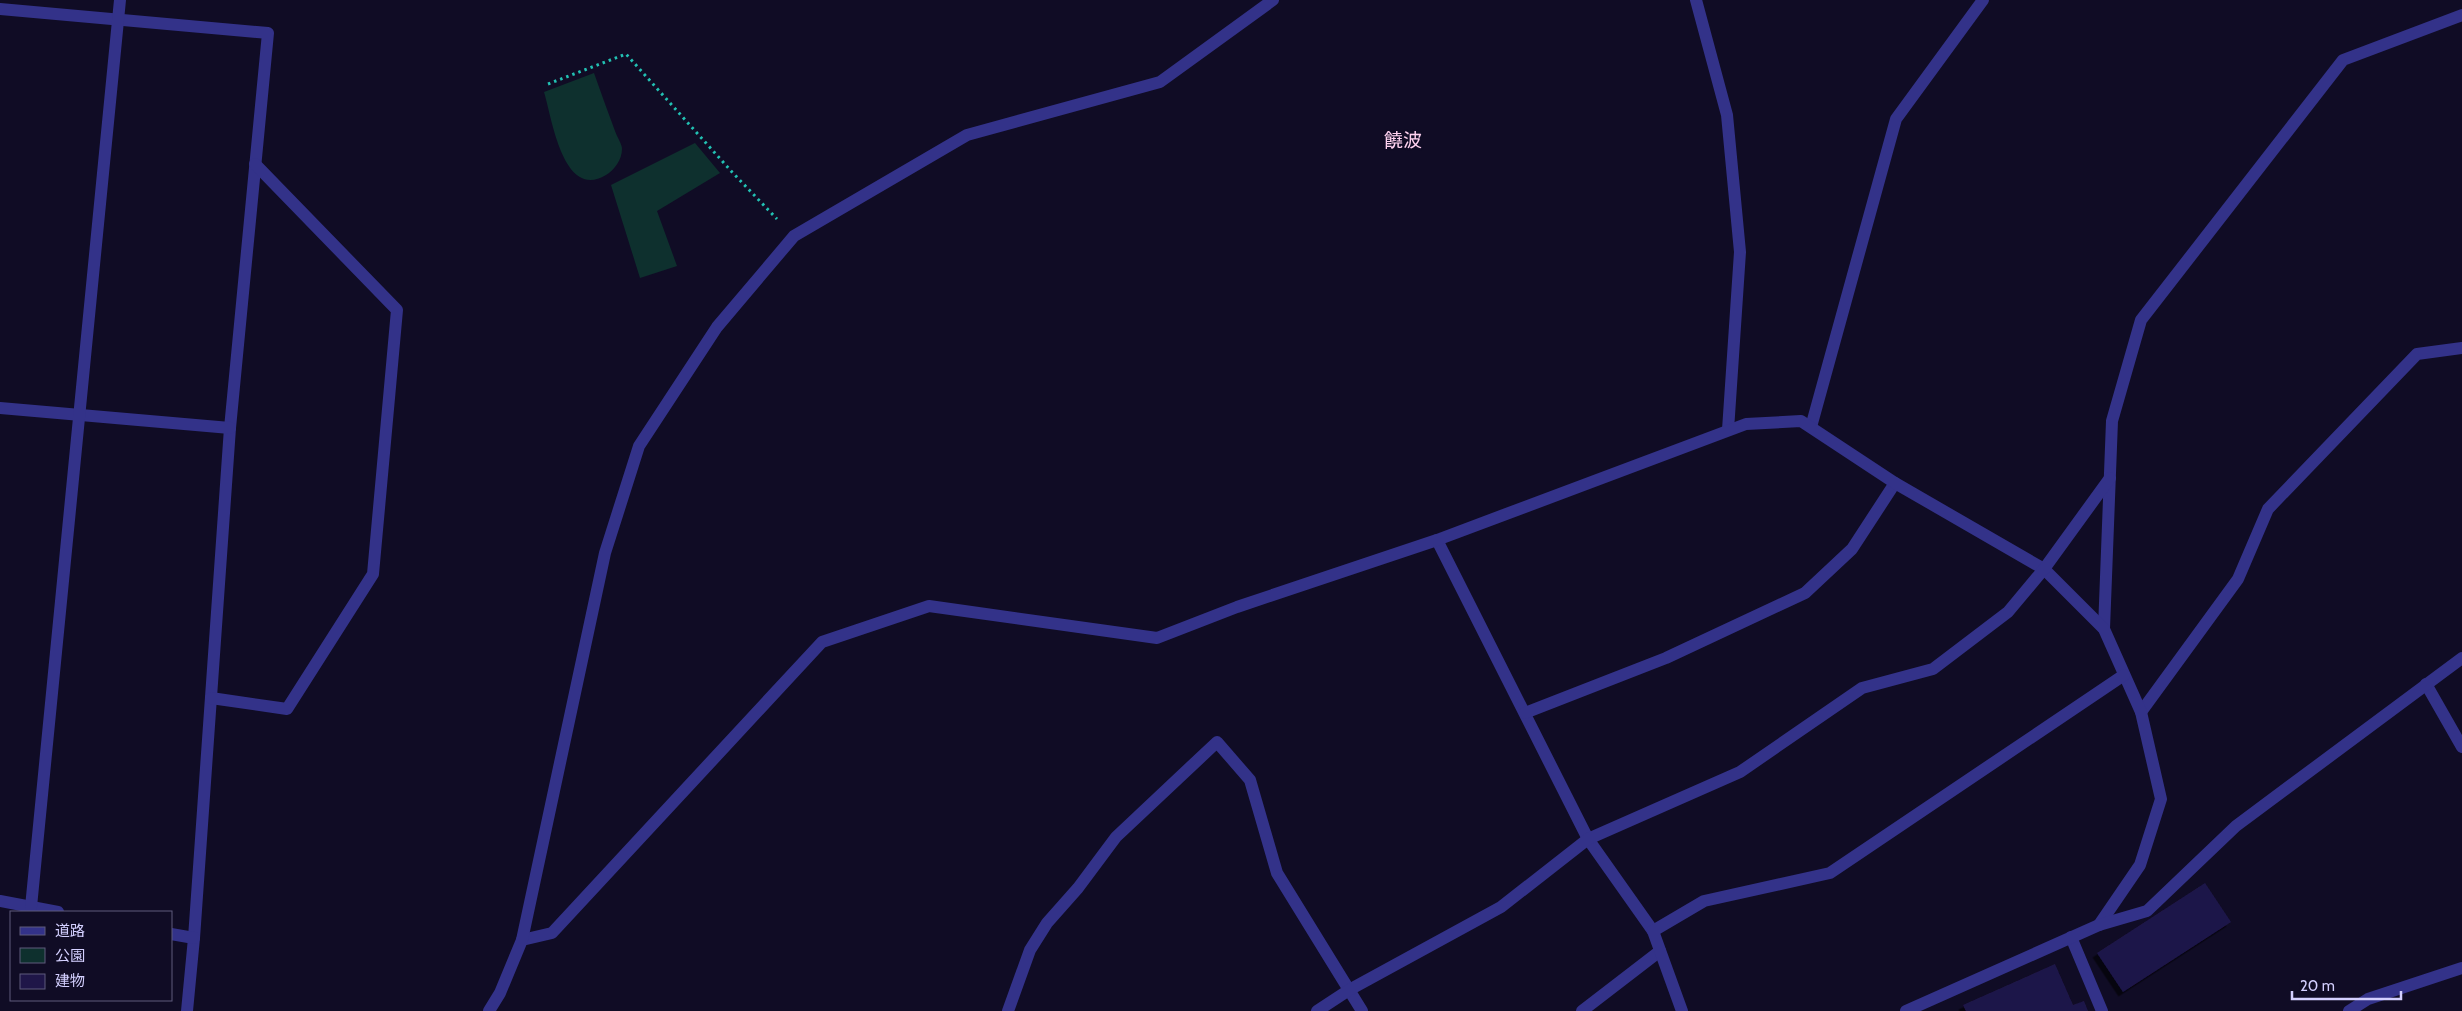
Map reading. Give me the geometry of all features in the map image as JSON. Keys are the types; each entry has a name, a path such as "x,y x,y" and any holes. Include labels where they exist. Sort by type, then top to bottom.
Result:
{"street":[{"path":"31,907 120,0"},
{"path":"489,1011 500,993 522,940 605,553 639,446 717,327 794,236 967,135 1160,82 1273,0"},
{"path":"1696,0 1727,115 1740,252 1728,430"},
{"path":"1811,427 1896,119 1982,0"},
{"path":"0,9 268,32 230,428 194,938 187,1011"},
{"path":"2104,629 2112,421 2141,320 2343,60 2462,15"},
{"path":"211,698 287,709 373,574 397,310 255,164"},
{"path":"2141,712 2238,579 2268,510 2417,354 2462,348"},
{"path":"0,408 230,428"},
{"path":"522,940 552,933 822,642 929,606 1157,638 1237,607 1437,540 1728,430 1746,424 1801,421 1895,483 2044,569 2104,629 2141,712 2161,799 2140,865 2099,925"},
{"path":"1317,1011 1349,990 1501,907 1588,839 1740,772 1862,688 1933,669 2008,612 2044,569 2110,478"},
{"path":"1525,713 1666,658 1805,593 1852,549 1895,483"},
{"path":"1437,540 1588,839 1653,931 1682,1011"},
{"path":"1906,1011 2099,925 2147,911 2236,826 2462,658"},
{"path":"1653,931 1704,902 1830,873 2124,675"},
{"path":"2426,684 2462,747"},
{"path":"1008,1011 1030,950 1047,923 1078,888 1116,836 1217,742 1250,780 1277,873 1362,1011"},
{"path":"0,901 53,911"},
{"path":"172,934 194,938"},
{"path":"2071,937 2102,1011"},
{"path":"1582,1011 1660,951"},
{"path":"2349,1011 2368,999 2462,968"}],"path":[{"path":"548,84 626,54 732,172 794,236"}],"green space":[{"path":"594,73 621,145 622,153 612,170 606,175 591,180 579,177 570,167 562,153 544,92"},
{"path":"695,143 720,173 657,211 677,266 640,278 611,185"}],"building":[{"path":"2205,883 2231,922 2123,992 2097,953"},
{"path":"2055,964 2073,1005 2084,1001 2088,1011 1966,1011 1963,1005"}],"district":[{"name":"饒波","path":"1403,140"}]}
